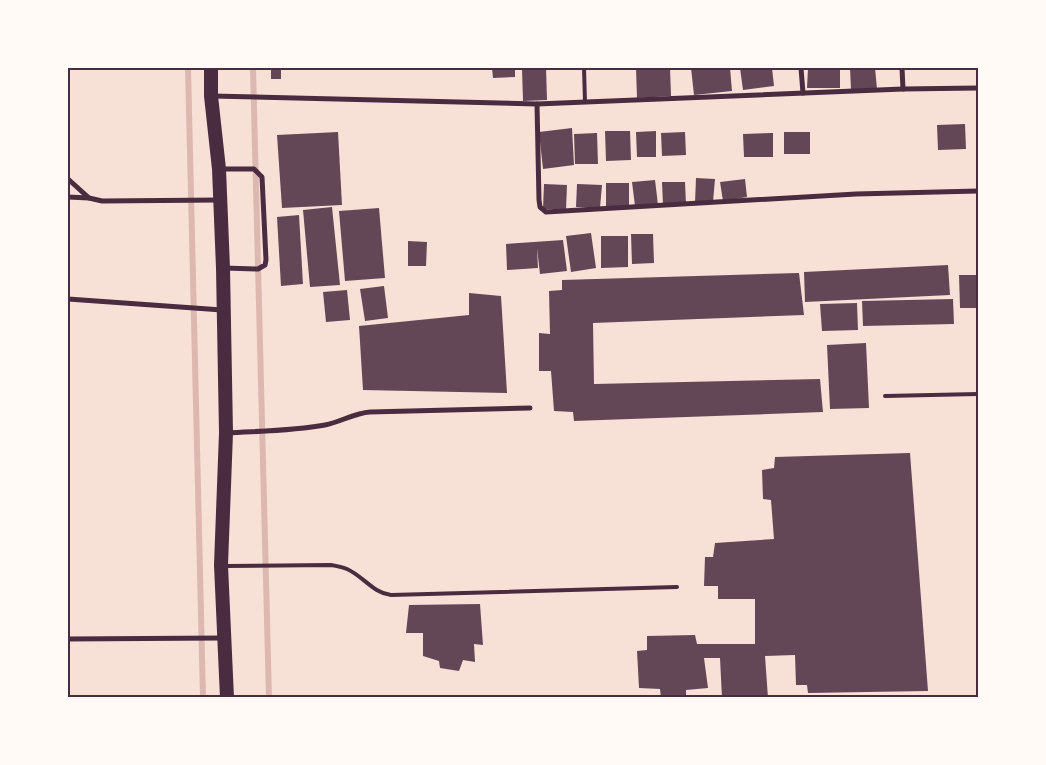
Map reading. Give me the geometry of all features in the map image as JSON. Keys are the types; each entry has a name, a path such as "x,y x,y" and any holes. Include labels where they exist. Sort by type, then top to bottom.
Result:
{"highway":[{"path":"211,68 211,96 219,169 223,268 226,433 221,566 227,698"}],"street":[{"path":"801,68 803,93"},
{"path":"902,68 902,89"},
{"path":"211,96 538,104 902,89 978,88"},
{"path":"538,104 539,200 540,207 546,212 856,194 978,191"},
{"path":"219,169 254,169 262,177 266,260 265,265 258,269 223,268"},
{"path":"68,179 89,198"},
{"path":"68,197 102,201 219,200"},
{"path":"68,299 223,310"},
{"path":"226,433 312,427 370,412 530,408"},
{"path":"68,639 225,638"}],"lane":[{"path":"584,68 585,102"},
{"path":"885,396 978,394"},
{"path":"221,566 331,565 348,569 379,592 392,595 677,587"}],"building":[{"path":"271,68 281,68 281,79 271,79"},
{"path":"492,68 515,68 515,77 493,78"},
{"path":"522,68 546,68 547,100 523,101"},
{"path":"636,68 670,68 671,96 637,98"},
{"path":"691,68 730,68 732,91 694,95"},
{"path":"740,68 772,68 774,86 743,90"},
{"path":"808,68 840,68 840,88 807,88"},
{"path":"850,68 875,68 877,89 851,90"},
{"path":"965,124 966,149 938,150 937,125"},
{"path":"572,128 574,165 543,169 539,132"},
{"path":"605,131 630,131 631,160 606,161"},
{"path":"656,131 656,157 637,157 636,132"},
{"path":"338,132 342,205 282,208 277,135"},
{"path":"685,132 686,155 662,156 661,133"},
{"path":"784,132 810,132 810,154 784,154"},
{"path":"597,133 598,164 575,164 574,134"},
{"path":"773,133 773,157 744,157 743,134"},
{"path":"696,178 715,179 713,202 695,203"},
{"path":"745,179 747,197 723,201 720,182"},
{"path":"655,180 658,205 635,206 632,182"},
{"path":"662,182 685,182 686,204 663,205"},
{"path":"606,183 629,183 629,206 606,207"},
{"path":"544,184 567,185 566,210 543,209"},
{"path":"577,184 602,185 600,208 576,207"},
{"path":"332,207 340,285 310,287 303,210"},
{"path":"379,208 385,278 345,281 339,211"},
{"path":"299,215 303,284 281,286 277,217"},
{"path":"591,233 596,268 571,272 566,236"},
{"path":"631,234 653,234 654,263 632,264"},
{"path":"601,236 628,236 628,267 601,268"},
{"path":"563,240 567,271 540,274 537,248 538,268 507,270 506,244"},
{"path":"408,241 427,242 426,266 408,266"},
{"path":"948,265 950,295 805,302 804,272"},
{"path":"799,273 804,315 593,323 594,384 820,379 823,412 574,421 573,412 554,411 551,371 539,371 539,333 550,334 549,291 562,290 562,280"},
{"path":"959,275 978,275 978,308 960,308"},
{"path":"384,286 388,318 365,321 360,289"},
{"path":"347,290 350,320 326,322 323,292"},
{"path":"469,293 501,296 507,393 363,390 359,326 469,315"},
{"path":"953,299 954,324 863,326 862,301"},
{"path":"857,303 858,330 822,331 820,304"},
{"path":"866,343 869,408 830,409 827,345"},
{"path":"910,453 928,691 808,693 807,685 796,685 795,655 765,656 768,698 722,698 720,658 704,658 708,688 686,690 686,698 661,698 660,689 639,688 637,651 647,650 647,636 695,635 697,644 755,644 755,599 718,599 718,586 704,586 705,557 713,557 715,543 774,539 771,500 763,499 762,470 774,468 775,457"},
{"path":"480,604 483,645 474,644 475,662 463,660 459,671 440,668 439,661 423,656 423,633 406,633 409,605"}],"waterway":[{"path":"188,68 203,698"},
{"path":"253,68 269,698"}]}
